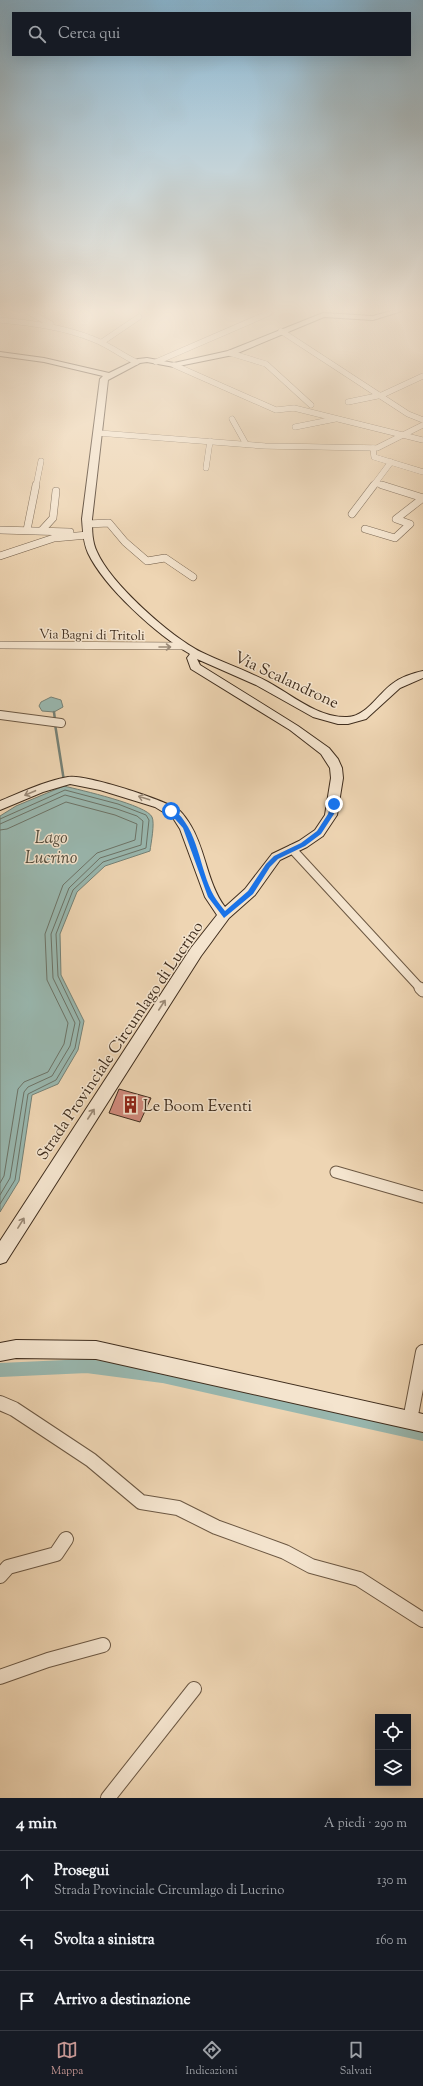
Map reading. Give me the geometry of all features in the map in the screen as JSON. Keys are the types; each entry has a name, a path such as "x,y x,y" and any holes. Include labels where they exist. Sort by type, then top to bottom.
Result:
{"street":[{"name":"Via Scalandrone","path":"102,395 87,524 83,535 102,570 120,590 183,646 196,654 269,686 306,709 340,721 358,720 365,716 396,686 423,674"},
{"path":"242,395 276,410 294,408 423,440"},
{"path":"300,395 311,405"},
{"path":"348,402 379,395 408,414 423,420"},
{"path":"232,419 246,444"},
{"path":"295,427 338,419"},
{"path":"98,433 246,444 373,448 406,435 423,426"},
{"path":"206,468 210,441"},
{"path":"373,448 374,457 423,472"},
{"path":"28,530 41,460"},
{"path":"352,514 391,462"},
{"path":"375,483 423,498"},
{"path":"42,530 53,518 56,491"},
{"path":"365,529 395,538 410,524 396,519 423,498"},
{"path":"87,524 109,523 125,542 147,561 165,558 193,577"},
{"path":"0,530 76,532 83,535"},
{"path":"0,556 35,543 69,535 83,535"},
{"name":"Via Bagni di Tritoli","path":"0,645 183,646"},
{"path":"196,654 192,658 195,667 294,728 325,751 334,763 337,778 331,814 319,833 303,844 276,857 250,892 224,916"},
{"path":"0,715 57,722"},
{"name":"Strada Provinciale Circumlago di Lucrino","path":"0,806 65,781 143,798 160,804 177,816 186,828 211,897 224,916 196,952 0,1256"},
{"path":"292,849 423,991"},
{"path":"336,1172 423,1197"},
{"path":"0,1352 16,1349 96,1350 416,1421 423,1352"},
{"path":"0,1403 14,1409 91,1460 141,1502 178,1508 216,1527 285,1552 311,1566 359,1579 423,1620"},
{"path":"0,1576 8,1568 56,1554 66,1539"},
{"path":"0,1677 48,1660 103,1645"},
{"path":"108,1798 194,1689"}],"water":[{"path":"51,697 61,700 63,707 54,712 42,711 39,706 41,702"},
{"name":"Lago Lucrino","path":"64,786 112,798 147,812 153,820 150,851 105,866 77,892 60,934 61,975 84,1021 78,1050 58,1084 32,1095 19,1181 0,1212 0,816 16,806"}],"building":[{"name":"Le Boom Eventi","path":"119,1089 151,1098 140,1122 109,1113"}],"waterway":[{"path":"54,712 55,720"},
{"path":"55,724 64,781"},
{"path":"0,1370 87,1366 163,1376 423,1434"}],"place":[{"name":"Le Boom Eventi","path":"130,1105"}],"route":[{"path":"171,811 186,828 191,847 211,897 224,916 243,900 276,857 303,844 319,833 331,814 334,804"}]}
